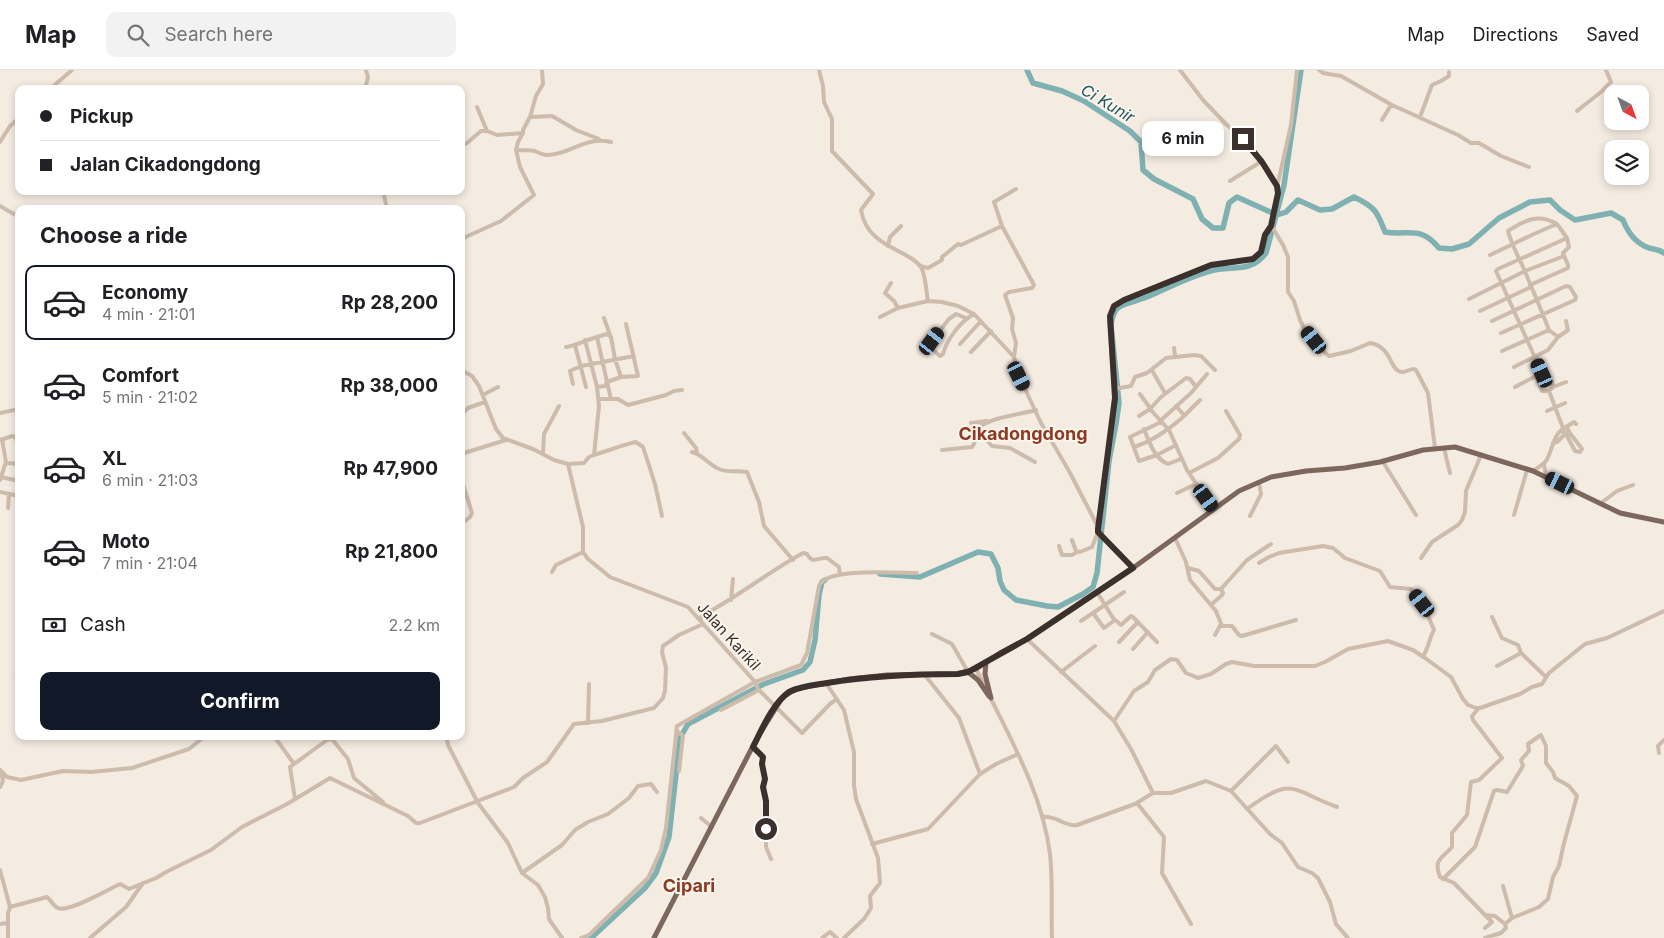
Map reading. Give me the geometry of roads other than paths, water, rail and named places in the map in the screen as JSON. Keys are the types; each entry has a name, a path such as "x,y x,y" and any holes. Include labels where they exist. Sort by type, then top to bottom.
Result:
{"main road":[{"path":"654,938 753,747 782,698 795,689 826,683 887,675 958,674 976,669 1000,653 1027,639 1133,568 1239,491 1271,477 1382,462 1436,448 1462,449 1546,476 1620,513 1664,522"},
{"path":"986,663 985,674 991,698"},
{"path":"968,672 978,680 991,698"}],"street":[{"path":"55,85 72,70"},
{"path":"366,70 368,77 366,85"},
{"path":"465,237 501,221 534,195 520,167 516,150 530,117 536,96 543,84 542,70"},
{"path":"819,70 824,102 832,119 832,152 872,192 872,197 861,209 861,213 876,239 910,258 920,266 928,268 942,260 942,256 958,243 961,245 1002,226"},
{"path":"1180,70 1203,100 1243,139 1262,162 1277,186"},
{"path":"1059,546 1062,555 1072,555 1092,547 1099,532 1117,389 1109,321 1114,306 1124,300 1211,265 1253,259 1261,252 1265,235 1272,227 1278,193 1277,186 1291,125 1296,70"},
{"path":"1319,70 1323,73 1341,76 1391,105 1458,135 1471,143 1479,143 1501,156 1529,167"},
{"path":"1578,111 1600,94 1611,82 1606,70"},
{"path":"1420,117 1432,85 1449,76 1449,72"},
{"path":"1382,120 1391,105"},
{"path":"476,107 487,131"},
{"path":"530,117 553,116 576,130 603,141"},
{"path":"0,142 15,122"},
{"path":"465,144 480,132 487,131 497,135 523,133"},
{"path":"516,150 526,150 546,155 566,151 587,142 611,142"},
{"path":"1230,181 1262,162"},
{"path":"1016,189 994,202 1002,226 1034,285 1032,288 1015,290 1006,294 1013,318 1012,329 1016,343 1014,356 1019,376 1041,423 1069,471 1099,532 1133,568"},
{"path":"0,206 15,214"},
{"path":"1480,311 1531,285 1568,269 1562,253 1570,245 1556,224 1549,220 1537,218 1509,230 1508,233 1531,285 1549,330 1558,337"},
{"path":"1490,255 1556,224"},
{"path":"888,246 890,237 901,226"},
{"path":"1272,227 1283,245 1288,258 1288,292 1294,301 1304,328 1329,356 1374,344 1386,351 1397,370 1402,372 1414,369 1418,371 1428,393 1436,448"},
{"path":"1549,392 1544,392 1541,389 1537,380 1540,374 1534,357 1496,270 1567,238"},
{"path":"1468,299 1500,281 1564,256"},
{"path":"920,266 924,274 928,301"},
{"path":"892,283 885,293 886,296 894,301 898,308"},
{"path":"1492,321 1536,299 1568,286 1576,297 1576,300 1542,313 1501,333"},
{"path":"880,317 898,308 928,301 958,306 974,314 1014,356"},
{"path":"966,318 956,314 949,319 931,342 932,347 940,356 943,354 946,344 966,318 974,314"},
{"path":"604,318 621,377"},
{"path":"960,344 981,321"},
{"path":"1514,366 1550,349 1558,337 1568,330 1566,321"},
{"path":"597,388 605,386 607,382 621,377 638,377 626,324"},
{"path":"1502,351 1549,330"},
{"path":"971,352 991,331"},
{"path":"566,346 610,335"},
{"path":"597,337 611,399"},
{"path":"585,340 600,400 594,455"},
{"path":"575,345 586,387"},
{"path":"1174,348 1175,356"},
{"path":"573,384 570,371 581,366 634,356"},
{"path":"1117,389 1130,386 1136,376 1147,373 1165,358 1175,356 1201,356 1215,370"},
{"path":"465,372 472,376 479,386 496,429 506,440 568,464 584,463 589,457 628,443 636,442 643,447 656,484 662,516"},
{"path":"1153,372 1165,393"},
{"path":"1176,446 1140,462 1130,437 1160,421 1207,374"},
{"path":"1514,386 1540,374 1547,374 1553,387"},
{"path":"1139,416 1150,409 1165,393 1188,378 1196,387"},
{"path":"1549,392 1553,387 1566,382"},
{"path":"484,395 498,387"},
{"path":"600,400 618,399 628,405 640,400 682,390"},
{"path":"1549,392 1555,407 1575,451 1580,452 1582,449 1566,431"},
{"path":"1140,394 1150,409 1169,430 1181,459 1214,509"},
{"path":"1134,447 1149,442 1169,430 1200,400"},
{"path":"465,411 468,408 485,402"},
{"path":"1547,410 1565,403"},
{"path":"543,454 545,431 559,406"},
{"path":"1176,406 1184,416"},
{"path":"0,413 15,410"},
{"path":"971,423 1036,410"},
{"path":"1189,473 1218,458 1239,440 1240,435 1226,411"},
{"path":"942,450 973,446 977,430 986,421"},
{"path":"1144,429 1157,455 1166,464 1181,459"},
{"path":"977,430 992,446 1010,448 1035,462"},
{"path":"1546,476 1544,464 1553,443 1557,442 1566,431"},
{"path":"684,433 696,448 694,453 705,461 722,470 747,472 759,502 764,526 793,560"},
{"path":"15,438 12,436 1,440 2,455 6,462 1,478 15,480"},
{"path":"465,453 506,440"},
{"path":"1444,448 1450,473"},
{"path":"1421,558 1432,542 1458,525 1462,520 1465,512 1465,493 1481,455"},
{"path":"6,462 15,463"},
{"path":"1382,462 1416,515"},
{"path":"552,572 556,565 583,552 583,527 568,464"},
{"path":"1514,515 1530,470 1544,464"},
{"path":"1250,516 1261,494 1259,482"},
{"path":"1177,493 1196,484"},
{"path":"1601,504 1617,491 1633,485"},
{"path":"465,490 472,512 470,517 465,521"},
{"path":"0,492 15,495"},
{"path":"8,508 9,494"},
{"path":"1174,538 1188,568 1192,584 1211,604 1222,626 1232,626 1242,636 1296,620"},
{"path":"1072,540 1077,552"},
{"path":"1220,589 1247,560 1271,544"},
{"path":"1259,563 1279,553 1322,545 1334,548 1344,557 1380,571 1390,587 1411,589 1424,606 1434,630 1428,649 1423,656"},
{"name":"Jalan Karikil","path":"583,552 588,559 610,577 684,604 756,682"},
{"path":"10,907 47,897 56,907 62,908 88,901 120,884 128,889 156,878 211,850 242,827 256,822 331,778 420,823 514,788 523,778 547,762 573,725 649,711 654,708 663,698 665,691 666,668 662,652 663,646 702,622 702,617 731,600 774,569 804,553 812,560 827,558 839,567 840,574"},
{"path":"1188,568 1199,571 1215,589 1220,589"},
{"path":"679,771 680,734 677,726 756,682 803,663 808,653 820,582 824,578 840,574 917,573"},
{"path":"731,600 732,579"},
{"path":"1211,604 1223,594 1220,589"},
{"path":"1097,592 1115,620 1128,632"},
{"path":"1081,621 1124,592"},
{"path":"1114,721 1134,691 1148,682 1156,670 1171,659 1177,660 1186,673 1198,678 1211,674 1229,663 1242,663 1254,666 1315,666 1348,649 1386,641 1410,649 1423,656 1451,677 1468,705 1478,708 1518,695 1532,687 1540,686 1546,677 1585,644 1607,638 1664,611"},
{"path":"1093,613 1104,628 1115,620"},
{"path":"1121,625 1131,616 1157,642"},
{"path":"1492,617 1503,640 1518,645 1521,653 1546,677"},
{"path":"1119,642 1138,622"},
{"path":"1214,635 1221,624"},
{"path":"1133,650 1148,632"},
{"path":"932,634 952,644 968,672"},
{"path":"1027,639 1114,721 1131,749 1153,793"},
{"path":"1061,672 1095,646"},
{"path":"1497,666 1521,653"},
{"path":"976,669 1018,754 1042,817 1050,854 1052,938"},
{"path":"924,674 959,718 980,774"},
{"path":"756,682 758,689 802,734 837,699"},
{"path":"826,683 844,710 854,752 856,799 878,858 880,883 871,894 872,906 869,912 844,938"},
{"path":"588,723 589,684"},
{"path":"721,710 758,689"},
{"path":"1478,708 1472,716 1473,720 1502,757 1479,780 1471,782 1467,815 1452,835 1453,843 1450,849 1437,862 1439,876 1454,883 1492,922 1485,928"},
{"path":"581,938 589,935 650,876 664,840 680,734"},
{"path":"1443,879 1474,849 1494,791 1507,792 1523,766 1521,759 1529,751 1528,744 1541,735 1546,746 1546,763 1557,780 1569,786 1578,796 1559,866 1553,877 1548,899 1539,907 1512,918 1505,924 1506,928 1503,932 1485,938"},
{"path":"0,770 7,777 21,780 64,771 91,772 132,768 189,749 200,740"},
{"path":"277,740 294,764"},
{"path":"295,799 290,767 327,740"},
{"path":"334,740 348,759 354,778 388,807"},
{"path":"447,740 477,802 508,843 522,873 538,885 548,903 550,923 562,938"},
{"path":"1659,753 1658,746 1664,740"},
{"path":"1231,791 1276,746 1288,762"},
{"path":"753,747 763,757 762,764 765,779 763,787 766,801 766,847 771,860"},
{"path":"872,844 928,829 980,774 1018,754"},
{"path":"0,770 2,781 0,787"},
{"path":"1042,817 1051,816 1075,826 1137,803 1153,793 1171,793 1206,781 1231,791 1270,834 1282,843 1298,867 1318,878 1330,902 1336,924 1348,938"},
{"path":"522,873 563,844 575,830 608,814 628,798 638,786 651,784 657,792"},
{"path":"1247,809 1279,790 1288,788 1298,789 1324,803 1337,807"},
{"path":"1137,803 1164,837 1162,873 1191,924"},
{"path":"701,818 712,827"},
{"path":"0,871 10,907 8,938"},
{"path":"90,938 128,906 143,883"},
{"path":"1503,886 1512,918"},
{"path":"1486,916 1495,916 1505,924"},
{"path":"0,924 8,923"},
{"path":"822,938 828,932 837,938"}],"waterway":[{"name":"Ci Kunir","path":"1027,70 1033,83 1062,91 1084,101 1130,131 1141,142 1143,170 1154,179 1193,199 1202,219 1213,228 1223,228 1229,203 1237,197 1277,215 1286,212 1298,200 1320,210 1332,209 1354,197 1374,210 1385,232 1420,234 1426,236 1439,248 1452,249 1469,244 1499,218 1530,202 1550,200 1560,210 1575,220 1611,213 1623,220 1627,229 1636,240 1649,248 1664,253"},
{"path":"880,574 920,577 978,552 991,554 998,568 1004,590 1016,600 1058,607 1093,587 1097,573 1109,461 1119,403 1111,325 1114,314 1121,306 1202,273 1218,269 1241,268 1254,264 1266,253 1284,185 1301,70"},
{"path":"591,938 645,888 656,873 669,837 680,738 688,724 764,684 803,670 810,662 815,640 819,595 822,582 825,580"}],"district":[{"name":"Cikadongdong","path":"1023,433"},
{"name":"Cipari","path":"689,885"}]}
